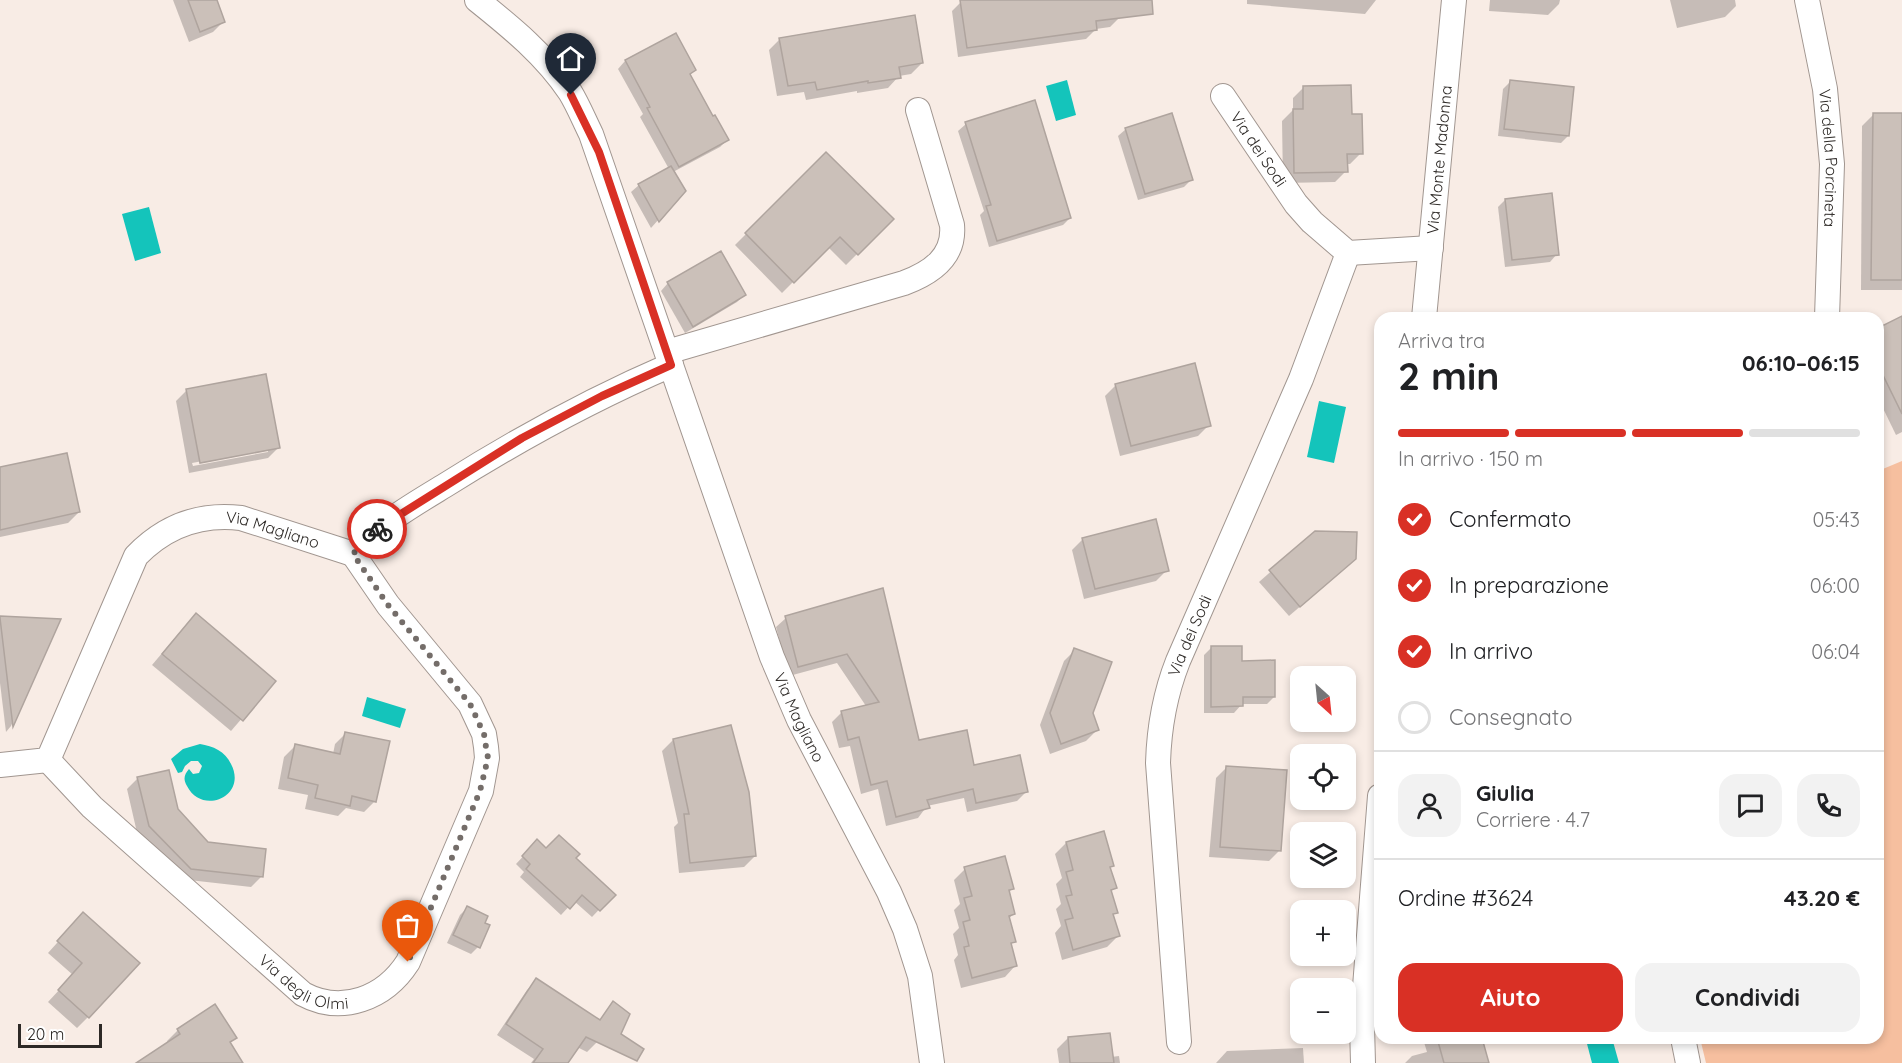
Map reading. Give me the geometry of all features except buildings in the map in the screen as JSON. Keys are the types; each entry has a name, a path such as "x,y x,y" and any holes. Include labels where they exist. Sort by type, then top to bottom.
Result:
{"street":[{"name":"Via Magliano","path":"477,0 532,46 558,76 571,95 599,152 759,622 786,692 813,749 889,892 905,929 921,984 932,1063"},
{"name":"Via Monte Madonna","path":"1425,312 1454,0"},
{"name":"Via della Porcineta","path":"1807,0 1825,89 1833,181 1827,312"},
{"name":"Via dei Sodi","path":"1179,1042 1158,764 1160,724 1166,696 1178,661 1301,379 1348,253 1312,222 1296,204 1223,96"},
{"path":"353,554 387,522 486,459 669,358 904,283 919,277 940,263 951,244 951,225 918,110"},
{"path":"1348,253 1431,248"},
{"name":"Via Magliano","path":"48,760 136,556 150,542 181,524 202,518 223,516 241,518 353,554"},
{"name":"Via degli Olmi","path":"48,760 92,807 303,994 316,1000 336,1004 353,1003 378,993 394,981 408,962 480,791 488,758 484,734 470,704 388,605 353,554"},
{"path":"0,765 48,760"},
{"path":"1363,1063 1362,1025 1374,872"},
{"path":"1684,1044 1688,1063"}],"shaded area":[{"path":"1902,461 1902,1063 1706,1063 1701,1044 1884,1044 1884,468"}],"water":[{"path":"1067,80 1076,115 1056,121 1046,86"},
{"path":"149,207 161,253 135,261 122,214"},
{"path":"1319,401 1346,407 1334,463 1307,457"},
{"path":"367,697 406,709 400,728 362,716"},
{"path":"200,744 218,750 225,756 235,775 229,793 212,801 203,800 194,795 185,781 185,775 189,769 193,774 199,773 202,766 198,761 191,761 182,772 178,773 171,759 183,749"},
{"path":"1587,1044 1614,1044 1619,1063 1592,1063"}],"way so far":[{"path":"377,529 353,554 388,605 470,704 484,734 488,758 480,791 408,962"}],"route":[{"path":"377,529 486,459 556,419 671,365 599,152 571,95"}]}
